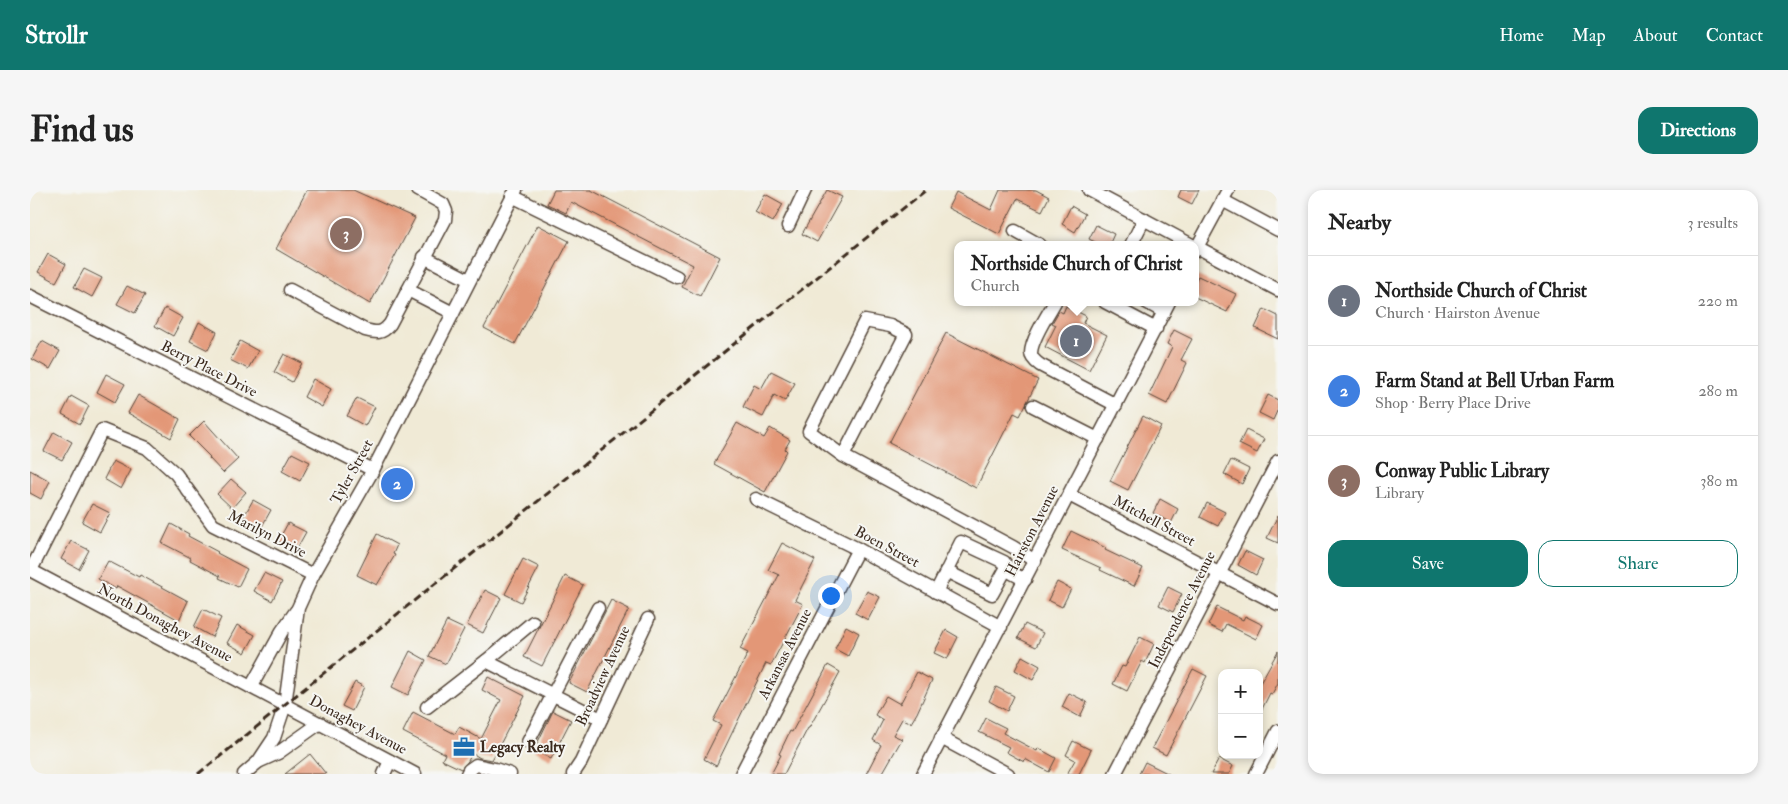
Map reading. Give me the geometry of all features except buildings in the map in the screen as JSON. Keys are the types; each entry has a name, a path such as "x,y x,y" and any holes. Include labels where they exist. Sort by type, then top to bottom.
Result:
{"street":[{"path":"290,290 365,330 379,333 384,332 390,324 444,220 446,211 443,204 418,190"},
{"path":"788,226 805,190"},
{"path":"1089,190 1184,241"},
{"path":"514,193 677,277"},
{"name":"Tyler Street","path":"244,774 258,762 274,738 285,704 298,608 313,574 373,470 514,193"},
{"path":"1198,241 1225,195 1278,230"},
{"path":"1133,241 1144,219"},
{"path":"1015,231 1033,241"},
{"path":"1199,249 1278,290"},
{"path":"424,257 469,280"},
{"path":"408,290 453,313"},
{"name":"Berry Place Drive","path":"30,296 373,470"},
{"path":"1053,306 1041,325 1031,352 1033,359 1116,405"},
{"path":"1113,306 1156,329"},
{"name":"Hairston Avenue","path":"923,774 1166,307"},
{"path":"842,456 906,334 890,326 865,321 809,431 842,456 1013,547 1035,561"},
{"path":"1033,406 1098,439"},
{"name":"Marilyn Drive","path":"30,570 102,430 147,448 176,474 213,525 313,574"},
{"name":"Independence Avenue","path":"1115,774 1278,461"},
{"name":"Mitchell Street","path":"1069,495 1278,604"},
{"name":"Boen Street","path":"756,499 858,549 1001,627"},
{"path":"936,592 961,542 1004,562 1012,573 1025,580"},
{"name":"Arkansas Avenue","path":"741,774 858,549"},
{"path":"946,571 992,594 1007,567"},
{"name":"North Donaghey Avenue","path":"30,570 285,704"},
{"path":"251,687 282,631 298,608"},
{"path":"528,742 598,608"},
{"name":"Broadview Avenue","path":"573,774 648,619"},
{"path":"427,707 533,622"},
{"path":"486,661 601,719"},
{"name":"Donaghey Avenue","path":"285,704 416,774"},
{"path":"258,762 278,753 320,723"},
{"path":"1256,774 1278,731"},
{"path":"941,738 1008,774"},
{"path":"384,774 390,761"},
{"path":"467,774 476,765 495,768 510,774"}],"railway":[{"path":"198,774 926,190"}],"place":[{"name":"Conway Public Library","path":"346,234"},
{"name":"Northside Church of Christ","path":"1076,341"},
{"name":"Farm Stand at Bell Urban Farm","path":"397,484"},
{"name":"Legacy Realty","path":"464,747"}]}
